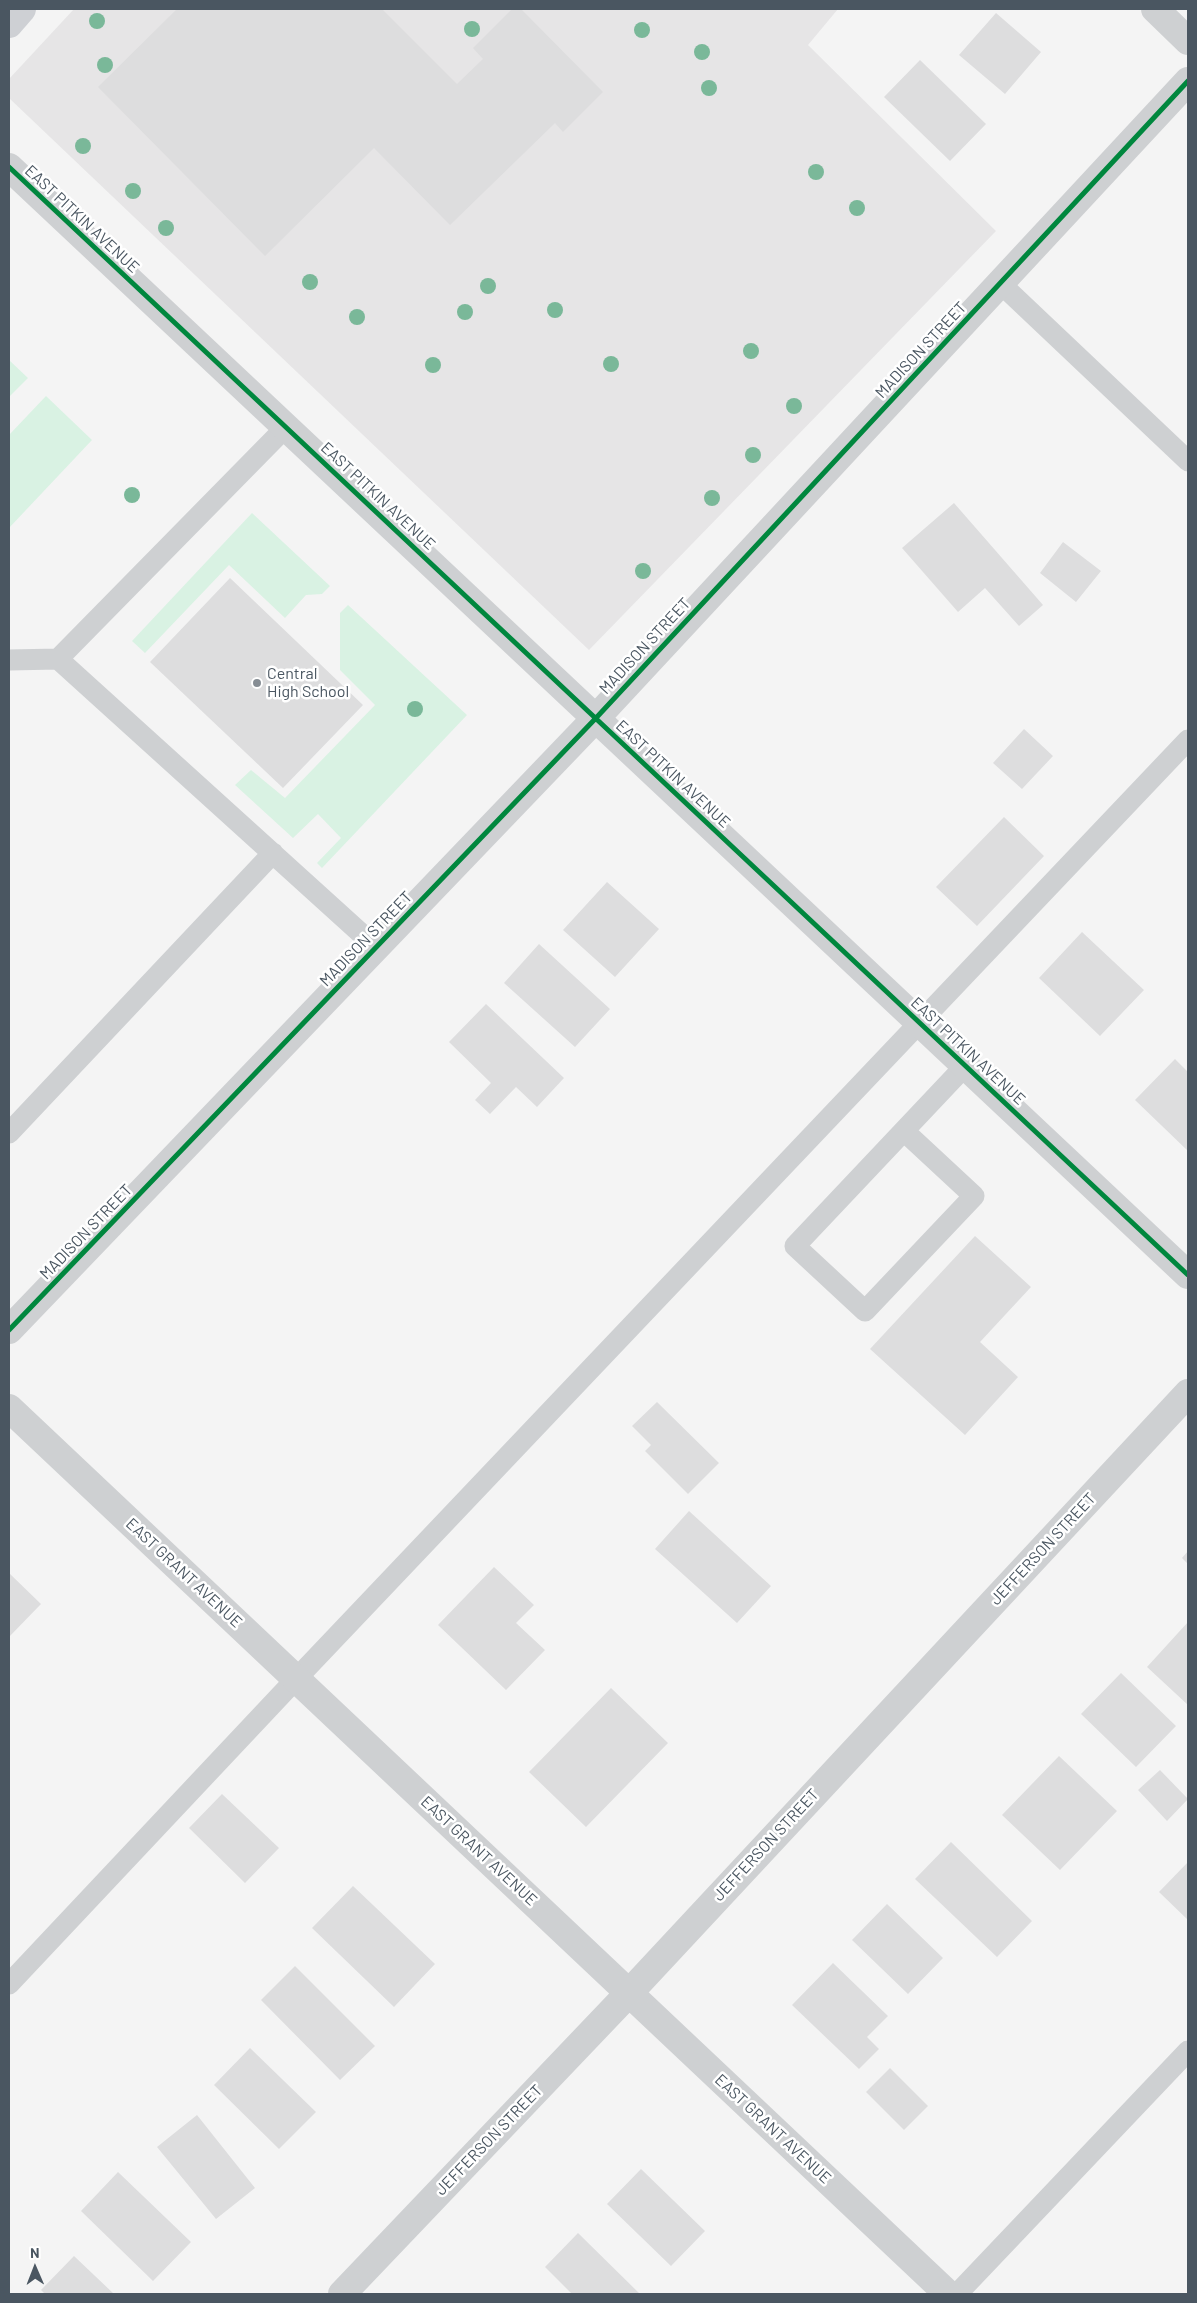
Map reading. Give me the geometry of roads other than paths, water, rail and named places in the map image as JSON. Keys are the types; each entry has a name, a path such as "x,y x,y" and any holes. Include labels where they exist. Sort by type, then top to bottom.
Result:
{"street":[{"path":"9,24 22,9"},
{"path":"1155,9 1188,40"},
{"name":"MADISON STREET","path":"9,1330 596,718 1188,81"},
{"name":"EAST PITKIN AVENUE","path":"9,167 1188,1275"},
{"name":"JEFFERSON STREET","path":"342,2294 629,1993 1188,1393"},
{"name":"EAST GRANT AVENUE","path":"9,1408 948,2294"}],"lane":[{"path":"1000,283 1188,461"},
{"path":"58,659 286,427"},
{"path":"9,660 58,659 376,947"},
{"path":"9,1984 1188,740"},
{"path":"9,1133 273,853"},
{"path":"904,1131 974,1196 865,1311 795,1246 965,1066"},
{"path":"958,2294 1188,2051"}],"place":[{"name":"Central High School","path":"257,683"}]}
